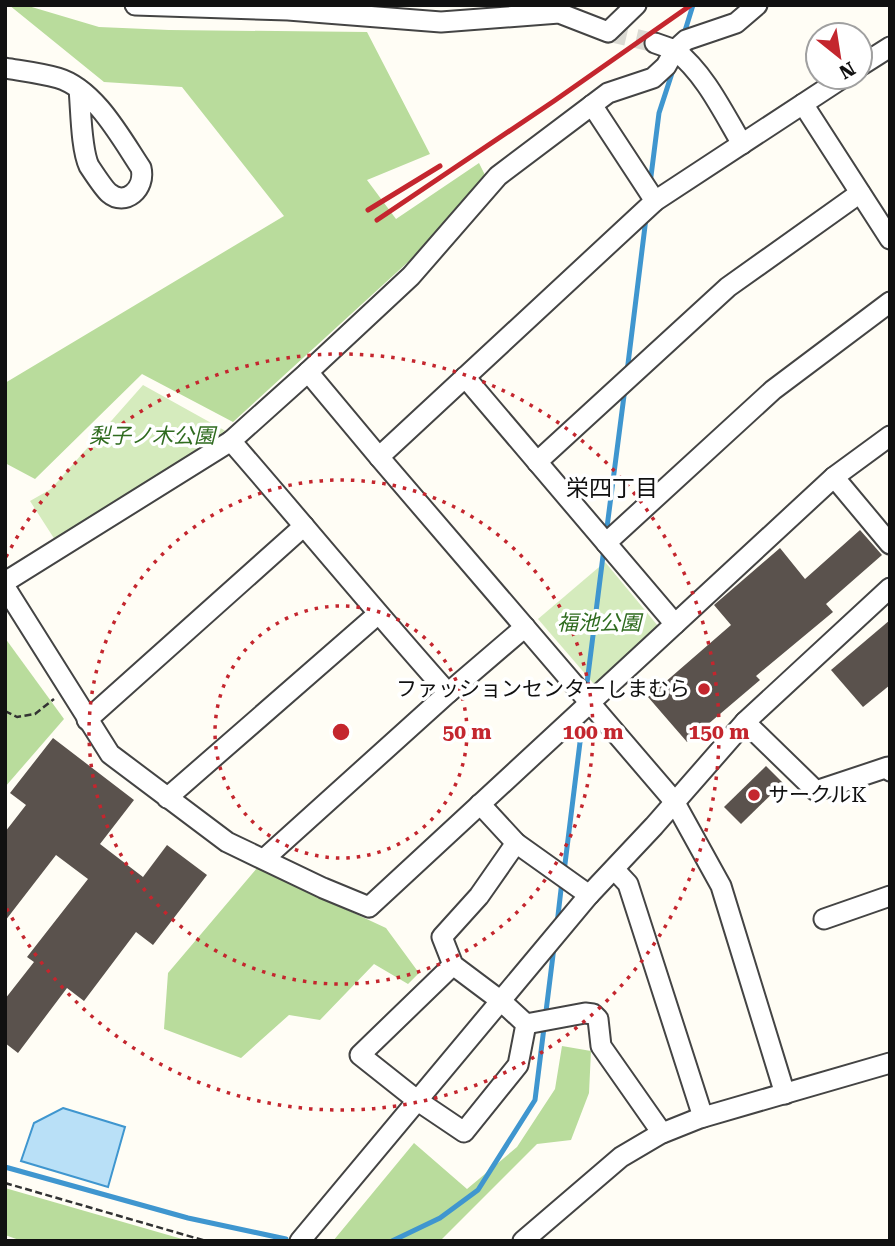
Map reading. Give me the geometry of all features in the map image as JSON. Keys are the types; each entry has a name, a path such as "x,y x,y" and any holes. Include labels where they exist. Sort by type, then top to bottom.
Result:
{"street":[{"path":"135,5 292,7 441,22 559,13 608,32 636,5"},
{"path":"757,5 736,23 686,40 653,78 608,93 498,176 411,276 230,441 5,585 110,754 227,842 369,907 834,477 890,436"},
{"path":"655,43 675,50 689,61 701,75 742,144"},
{"path":"874,57 890,47"},
{"path":"5,68 61,79 79,89 104,113 141,168 141,185 134,194 125,197 109,194 89,166 85,153 79,89"},
{"path":"379,457 655,201 823,91"},
{"path":"803,104 890,239"},
{"path":"592,105 655,201"},
{"path":"537,462 728,287 860,193"},
{"path":"606,543 773,390 890,302"},
{"path":"307,372 674,801 721,886 785,1094"},
{"path":"465,377 676,624"},
{"path":"230,441 448,693"},
{"path":"834,477 890,544"},
{"path":"87,720 304,526"},
{"path":"300,1241 589,895 745,722 890,588"},
{"path":"167,798 378,614"},
{"path":"264,859 525,627"},
{"path":"745,722 816,791 888,767 890,771"},
{"path":"480,804 516,843 589,895"},
{"path":"516,843 480,896 442,937 453,965 501,1001 526,1024"},
{"path":"614,869 628,884 703,1117"},
{"path":"824,919 890,896"},
{"path":"453,965 360,1055 418,1101 464,1132 517,1065 526,1024"},
{"path":"526,1024 585,1013 593,1014 597,1019 601,1046 662,1133"},
{"path":"523,1241 621,1157 662,1133 703,1117 890,1063"}],"path":[{"path":"5,711 17,718 35,714 68,689"},
{"path":"5,1183 206,1241"}],"green space":[{"path":"9,5 25,5 99,27 367,32 430,154 367,180 396,219 479,163 486,177 408,262 233,422 142,374 35,479 5,463 5,383 284,216 182,87 104,82"},
{"name":"梨子ノ木公園","path":"143,385 231,434 57,543 30,501 51,489"},
{"name":"福池公園","path":"605,562 658,626 598,683 593,683 538,619"},
{"path":"5,638 64,719 5,787"},
{"path":"257,868 386,928 419,973 408,984 374,964 320,1020 289,1015 241,1058 164,1029 168,973"},
{"path":"562,1046 591,1051 589,1093 571,1140 537,1144 440,1241 333,1241 414,1143 467,1189 517,1147 555,1089"},
{"path":"5,1188 189,1241 22,1241 5,1235"}],"water":[{"path":"63,1108 125,1127 108,1187 21,1161 34,1123"}],"building":[{"path":"860,530 882,555 826,604 833,612 756,676 760,680 687,742 648,697 731,625 714,605 780,548 805,579"},
{"path":"890,620 890,685 863,707 831,670"},
{"path":"53,738 134,800 100,844 143,877 167,845 207,875 153,945 136,932 84,1001 67,988 18,1053 5,1043 5,999 34,962 27,957 88,879 56,855 5,921 5,832 26,805 10,793"},
{"name":"サークルK","path":"766,766 783,783 741,824 724,807"}],"waterway":[{"path":"684,34 693,5"},
{"path":"650,184 659,113 674,67"},
{"path":"627,372 646,218"},
{"path":"606,535 625,388"},
{"path":"586,691 604,548"},
{"path":"564,872 583,718"},
{"path":"557,924 562,881"},
{"path":"392,1241 440,1218 478,1190 535,1100 554,947"},
{"path":"5,1167 188,1218 286,1239"}],"tunnel":[{"path":"608,32 655,43"}],"railway":[{"path":"377,220 691,5"},
{"path":"368,210 440,166"}],"place":[{"name":"ファッションセンターしまむら","path":"704,689"},
{"name":"サークルK","path":"754,795"}],"district":[{"name":"栄四丁目","path":"612,488"}]}
